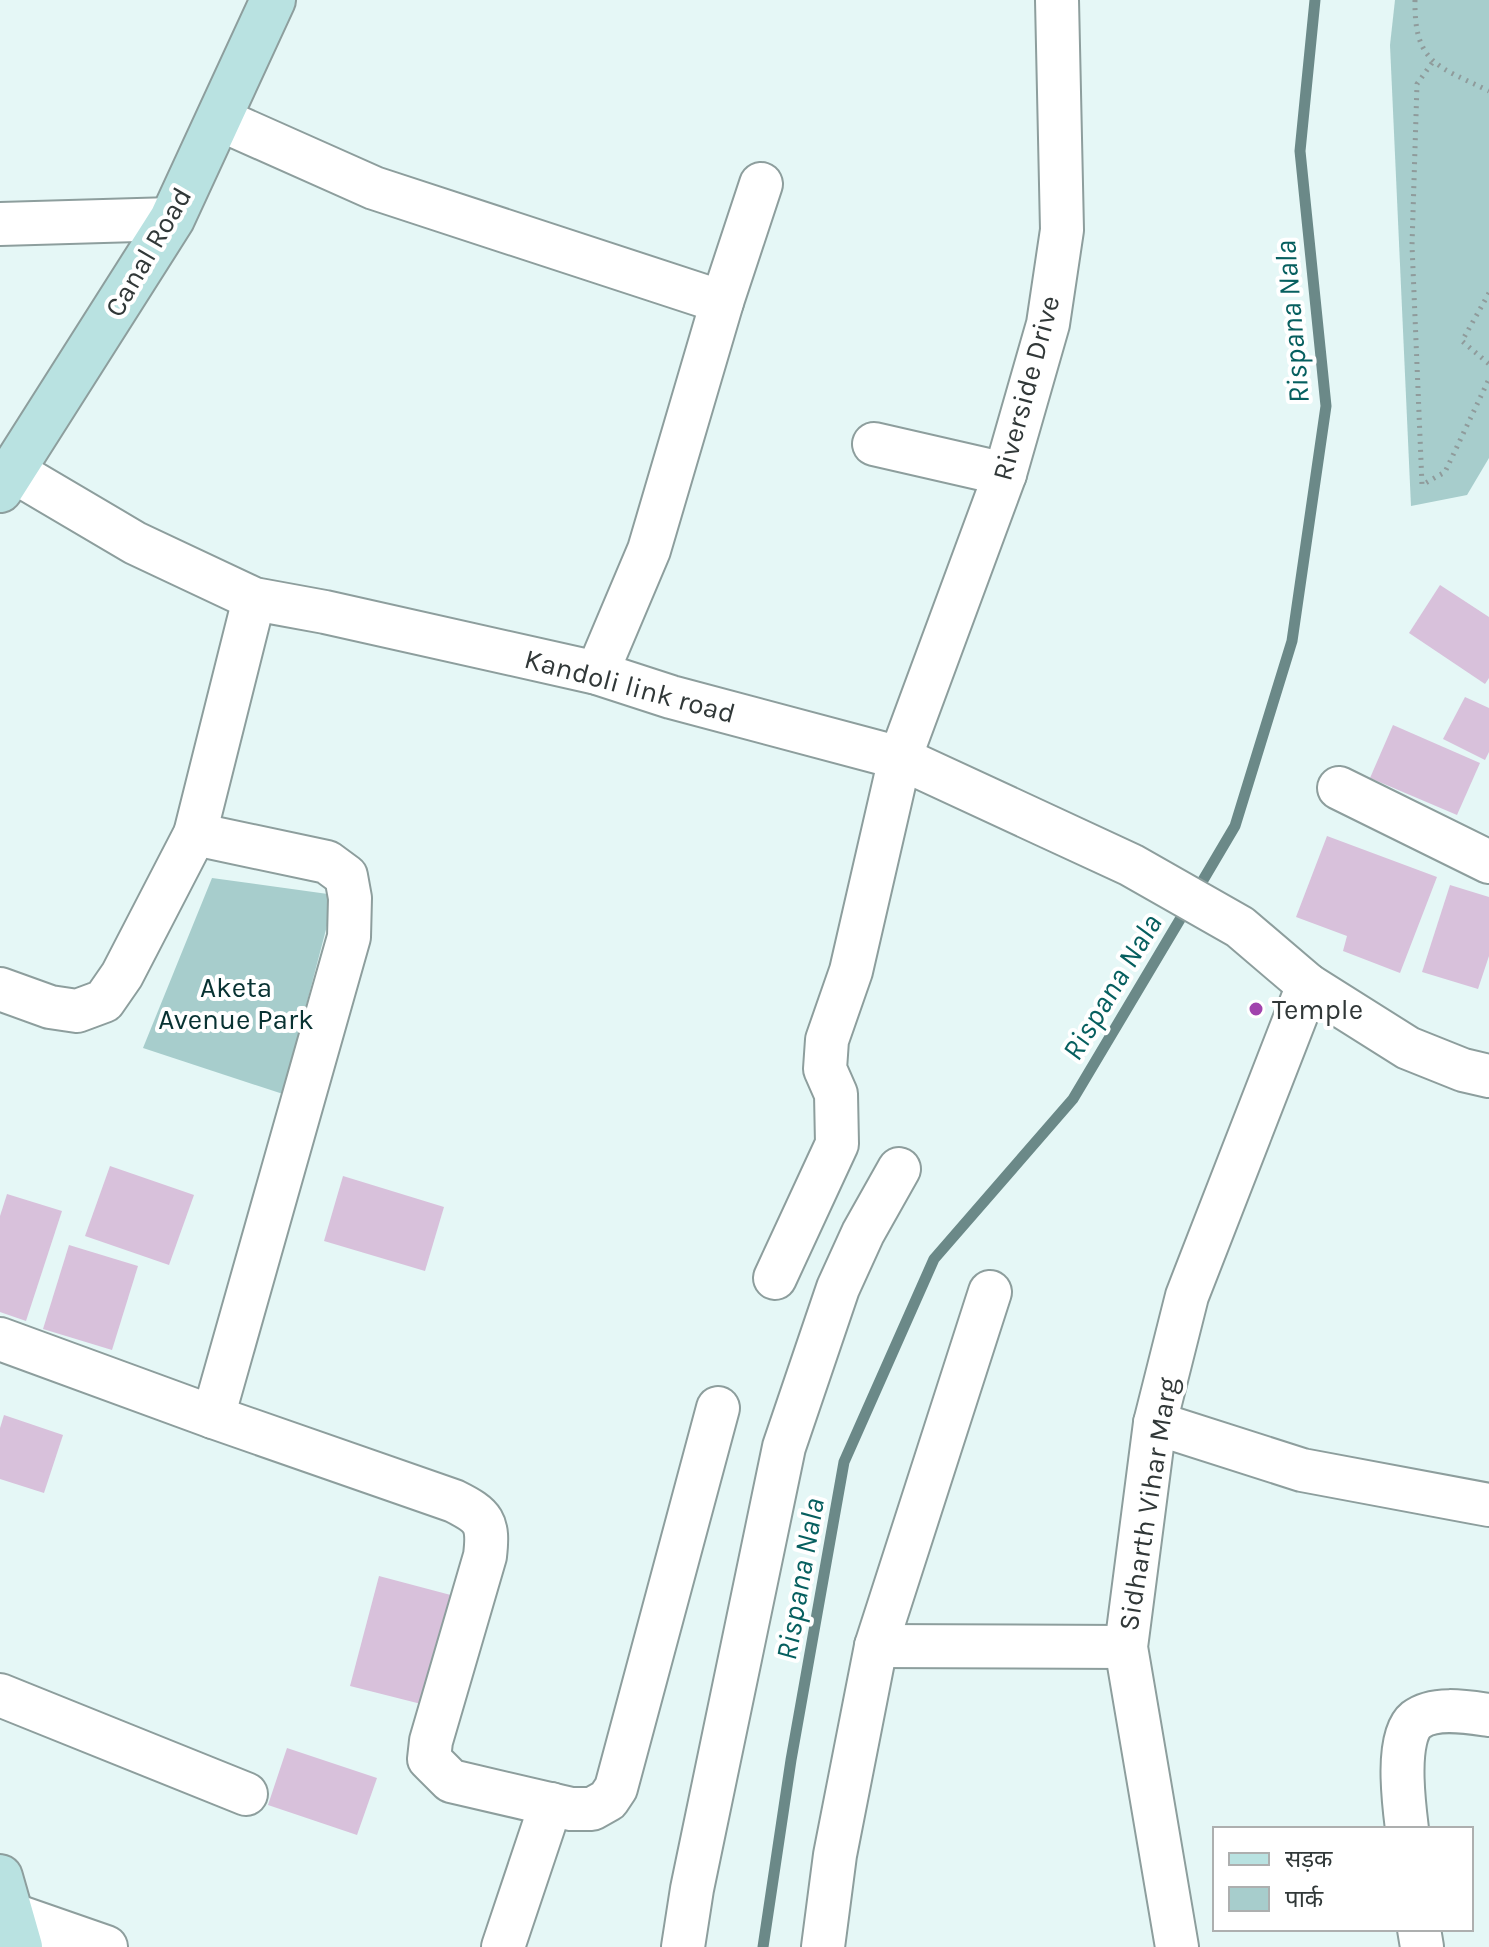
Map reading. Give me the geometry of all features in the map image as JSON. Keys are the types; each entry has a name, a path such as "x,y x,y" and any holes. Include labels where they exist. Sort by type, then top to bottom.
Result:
{"street":[{"name":"Canal Road","path":"7,481 172,219 273,0"},
{"name":"Riverside Drive","path":"775,1278 837,1144 836,1094 825,1069 827,1040 851,971 900,758 1005,474 1048,324 1062,230 1057,0"},
{"path":"219,119 374,188 722,302"},
{"path":"597,673 649,550 722,302 761,184"},
{"path":"0,224 172,219"},
{"path":"874,444 1005,474"},
{"name":"Kandoli link road","path":"7,481 254,599 597,673 671,697 900,758 1131,865 1240,927 1308,985"},
{"path":"0,989 50,1007 77,1011 104,1001 122,975 195,834 254,599"},
{"path":"1339,788 1489,862"},
{"path":"195,834 327,862 346,876 350,898 349,937 213,1417"},
{"path":"1308,985 1408,1048 1463,1070 1489,1076"},
{"name":"Sidharth Vihar Marg","path":"1177,1947 1126,1647 1155,1423 1187,1296 1308,985"},
{"path":"683,1947 692,1889 784,1447 838,1288 863,1233 899,1169"},
{"path":"823,1947 835,1855 876,1646 990,1292"},
{"path":"0,1339 454,1501 475,1512 484,1522 488,1534 485,1556 431,1741 429,1759 451,1781 571,1809 592,1809 608,1800 616,1788 718,1408"},
{"path":"1155,1423 1302,1470 1489,1505"},
{"path":"876,1646 1126,1647"},
{"path":"0,1695 246,1794"},
{"path":"1407,1827 1403,1799 1405,1739 1416,1720 1432,1713 1489,1715"},
{"path":"503,1947 551,1804"},
{"path":"10,1913 106,1947"}],"path":[{"path":"1415,0 1414,29 1432,63 1489,91"},
{"path":"1432,63 1417,84 1412,245 1422,485 1445,472 1489,379"},
{"path":"1489,293 1462,341 1489,364"}],"green space":[{"path":"1395,0 1489,0 1489,458 1467,495 1411,506 1390,45"},
{"name":"Aketa Avenue Park","path":"212,878 335,895 283,1094 143,1048"}],"building":[{"path":"1440,585 1489,617 1489,678 1485,684 1409,633"},
{"path":"1465,697 1489,708 1489,752 1485,760 1443,739"},
{"path":"1393,725 1480,763 1457,815 1370,778"},
{"path":"1327,836 1437,877 1400,973 1343,951 1347,936 1296,917"},
{"path":"1450,885 1489,897 1489,956 1478,989 1422,972"},
{"path":"110,1166 194,1195 169,1265 85,1236"},
{"path":"343,1176 444,1207 425,1271 324,1241"},
{"path":"7,1194 62,1211 26,1321 0,1312 0,1216"},
{"path":"69,1245 138,1266 112,1350 43,1329"},
{"path":"4,1415 63,1435 44,1493 0,1479 0,1428"},
{"path":"379,1576 462,1598 433,1707 350,1686"},
{"path":"287,1748 377,1778 357,1835 268,1805"}],"waterway":[{"name":"Rispana Nala","path":"1196,892 1235,826 1292,641 1326,406 1300,151 1315,0"},
{"name":"Rispana Nala","path":"763,1947 791,1760 844,1462 934,1259 1073,1099 1188,906"}],"place":[{"name":"Temple","path":"1256,1009"}]}
